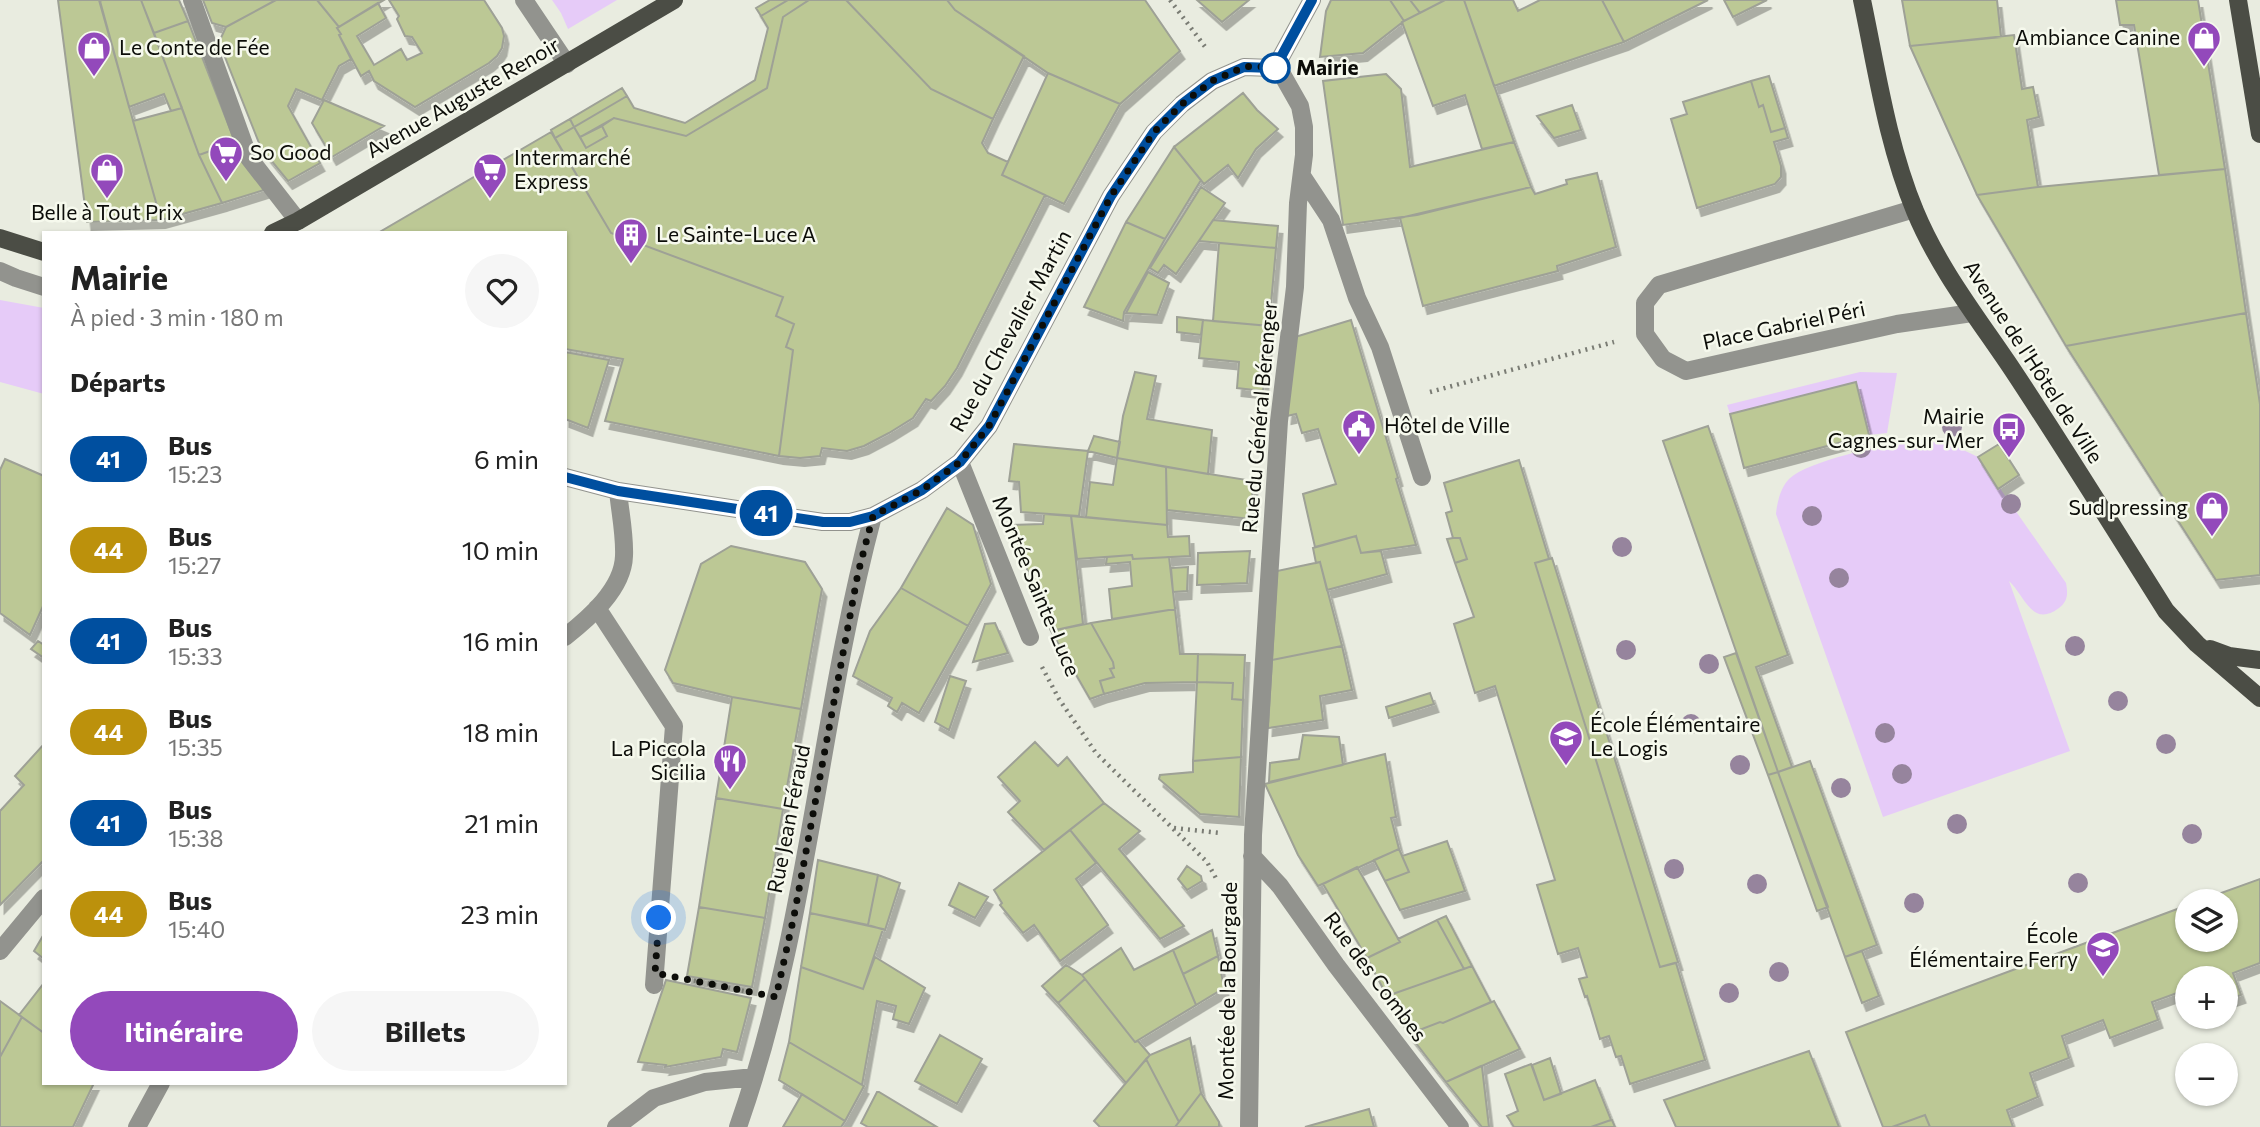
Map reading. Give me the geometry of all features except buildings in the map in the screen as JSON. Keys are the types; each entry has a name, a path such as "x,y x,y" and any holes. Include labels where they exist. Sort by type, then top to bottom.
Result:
{"main road":[{"name":"Avenue Auguste Renoir","path":"277,231 674,0"},
{"name":"Avenue de l'Hôtel de Ville","path":"1862,0 1888,130 1914,209 1932,250 2166,611 2197,644 2260,698"},
{"path":"2238,0 2260,134"},
{"path":"0,238 42,251"},
{"path":"2197,644 2230,656 2260,660"}],"street":[{"path":"192,0 249,158 298,221"},
{"path":"1275,68 1312,0"},
{"path":"524,1 567,64"},
{"name":"Rue du Chevalier Martin","path":"567,478 618,491 823,522 850,522 873,516 922,490 960,462 989,426 1111,196 1154,132 1182,104 1225,74 1254,66 1275,68"},
{"name":"Rue du Général Bérenger","path":"1252,856 1279,421 1294,287 1304,127 1300,106 1283,76 1275,68"},
{"path":"1302,176 1331,220 1357,298 1380,347 1399,400 1422,477"},
{"name":"Place Gabriel Péri","path":"1914,209 1659,285 1645,303 1645,334 1663,359 1686,370 1897,324 1972,313"},
{"path":"0,271 42,286"},
{"name":"Montée Sainte-Luce","path":"960,462 1030,637"},
{"path":"567,635 597,607 614,586 621,571 624,556 618,491"},
{"name":"Rue Jean Féraud","path":"738,1127 776,997 794,916 858,573 873,516"},
{"path":"597,607 674,726 654,979"},
{"name":"Montée de la Bourgade","path":"1249,1127 1252,856"},
{"name":"Rue des Combes","path":"1252,856 1280,886 1336,965 1460,1127"},
{"path":"0,951 42,900"},
{"path":"616,1127 654,1098 705,1082 754,1077"},
{"path":"137,1127 160,1085"}],"path":[{"path":"1170,0 1225,74"},
{"path":"1399,400 1592,348"},
{"name":"Montée Sainte-Luce","path":"1030,637 1035,653 1059,699 1096,753 1208,862 1220,887"},
{"path":"1172,828 1253,835"},
{"path":"654,979 776,997"}],"shaded area":[{"path":"552,0 617,0 568,29"},
{"path":"0,300 42,308 42,393 0,382"},
{"path":"1860,372 1897,373 1887,433 1869,435 1856,382 1730,414 1727,405"},
{"path":"1913,438 1955,446 1978,457 2066,583 2064,603 2050,613 2042,614 2030,608 2009,581 2070,751 1883,817 1776,514 1784,486 1799,472 1829,460"}],"bus line":[{"name":"41","path":"567,478 618,491 823,522 850,522 873,516 922,490 960,462 989,426 1111,196 1154,132 1182,104 1225,74 1244,67 1275,68 1312,0"}],"place":[{"name":"Mairie","path":"1275,68"},
{"name":"Ambiance Canine","path":"2204,68"},
{"name":"Le Conte de Fée","path":"94,78"},
{"name":"So Good","path":"226,183"},
{"name":"Belle à Tout Prix","path":"107,200"},
{"name":"Intermarché Express","path":"490,200"},
{"name":"Le Sainte-Luce A","path":"631,265"},
{"name":"Hôtel de Ville","path":"1359,456"},
{"name":"Mairie Cagnes-sur-Mer","path":"2009,459"},
{"name":"Sud pressing","path":"2212,538"},
{"name":"École Élémentaire Le Logis","path":"1566,767"},
{"name":"La Piccola Sicilia","path":"730,791"},
{"name":"École Élémentaire Ferry","path":"2103,978"}],"route":[{"path":"659,918 655,973 776,997 794,916 858,573 873,516 922,490 960,462 989,426 1111,196 1154,132 1182,104 1225,74 1244,67 1275,68"}]}
